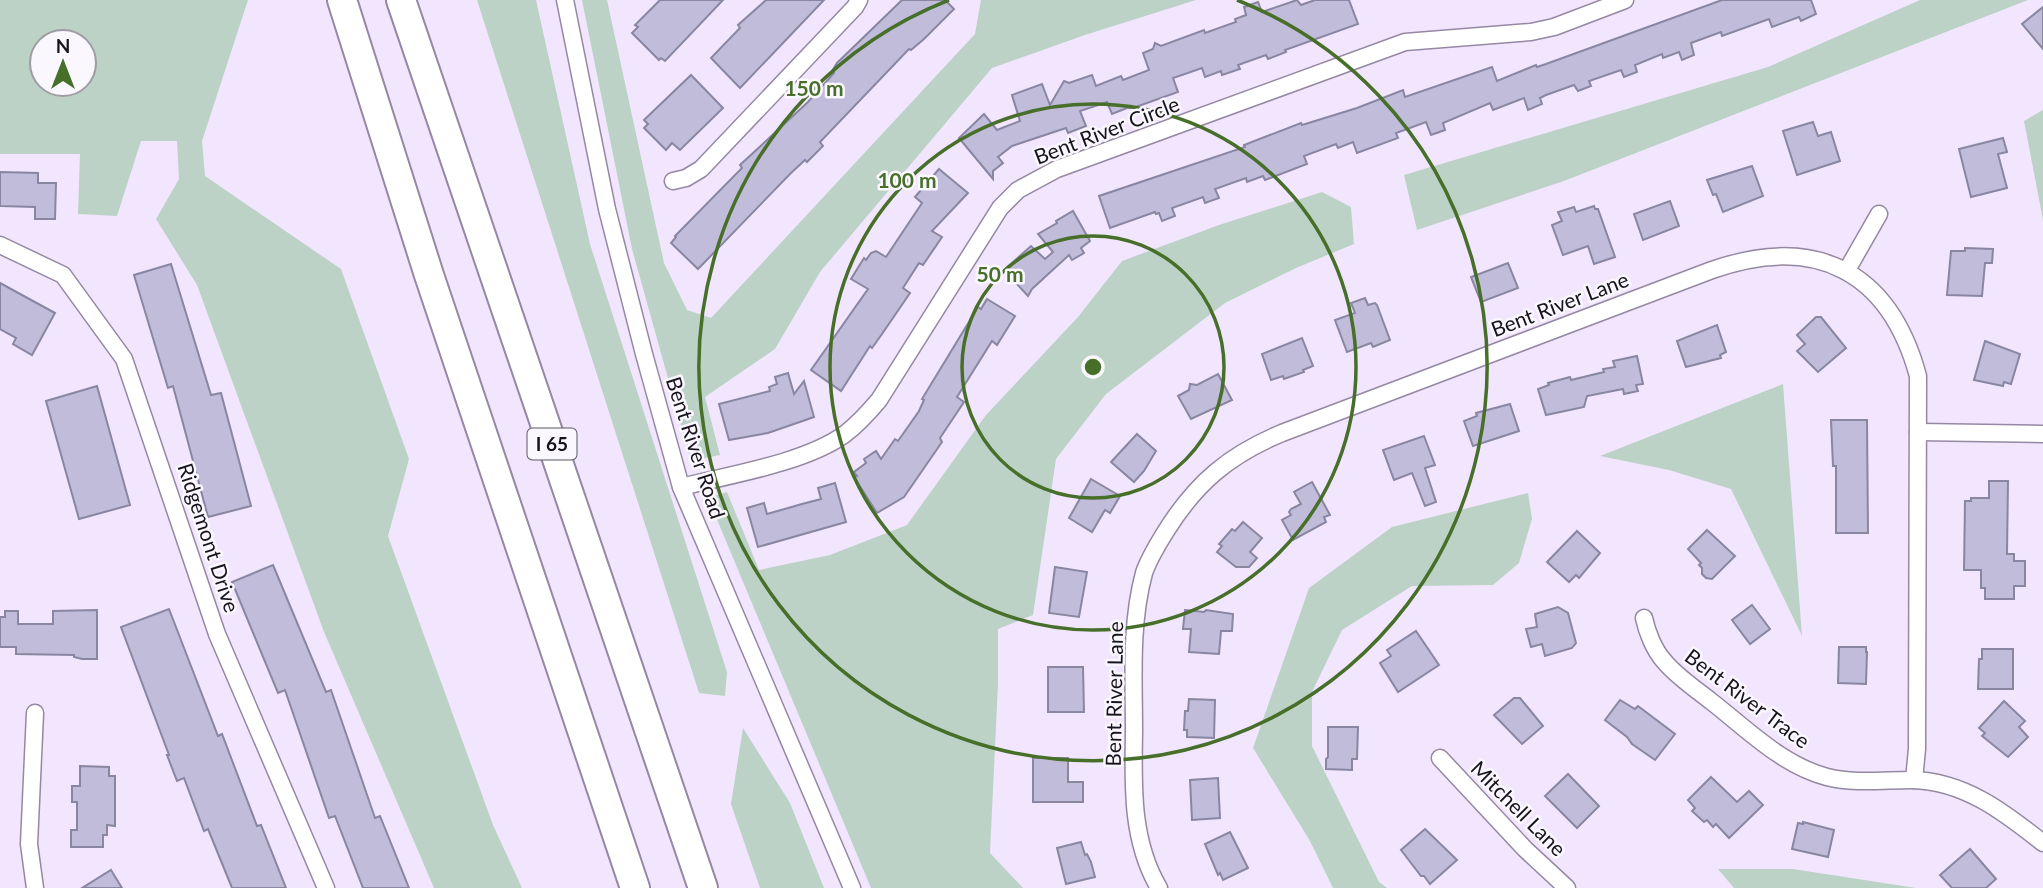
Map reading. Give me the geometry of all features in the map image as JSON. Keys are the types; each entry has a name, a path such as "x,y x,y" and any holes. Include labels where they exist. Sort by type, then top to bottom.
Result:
{"highway":[{"path":"342,0 429,275 635,888"},
{"name":"I 65","path":"401,0 703,888"}],"street":[{"name":"Bent River Road","path":"565,0 607,209 681,487 852,888"},
{"path":"673,181 686,178 701,169 859,0"},
{"name":"Bent River Circle","path":"681,487 818,449 843,435 865,417 879,400 1000,208 1018,190 1057,169 1394,45 1425,39 1531,32 1554,27 1625,0"},
{"path":"1847,270 1880,214"},
{"name":"Ridgemont Drive","path":"0,245 63,275 124,359 217,634 326,888"},
{"name":"Bent River Lane","path":"1159,888 1140,842 1136,820 1133,767 1134,634 1145,571 1183,505 1199,486 1231,458 1250,446 1742,260 1768,256 1792,256 1847,270 1882,301 1906,338 1918,376 1917,749 1914,780"},
{"path":"1918,432 2043,434"},
{"name":"Bent River Trace","path":"1644,618 1658,653 1669,666 1788,761 1827,777 1849,780 1914,780 1942,784 1987,801 2043,843"},
{"path":"35,713 29,844 35,888"},
{"name":"Mitchell Lane","path":"1440,758 1525,849 1567,888"}],"green space":[{"path":"0,0 248,0 202,141 205,176 341,269 409,459 388,536 493,825 522,888 434,888 324,632 197,285 156,219 179,179 177,141 141,141 117,216 78,214 80,154 0,154"},
{"path":"477,0 536,0 590,244 727,672 725,696 699,693"},
{"path":"582,0 607,0 664,263 687,310 711,318 975,34 981,0 1196,0 992,68 820,272 775,349 705,397 720,455 691,461 632,249"},
{"path":"1920,0 2028,0 1564,181 1417,230 1404,175 1768,67"},
{"path":"2043,110 2043,220 2024,121"},
{"path":"1322,192 1351,207 1354,244 1296,268 1225,303 1106,394 1056,459 1033,615 998,629 990,853 1023,888 871,888 708,498 727,492 759,570 830,555 907,525 986,415 1078,317 1122,261 1219,225"},
{"path":"1783,384 1802,636 1731,489 1669,470 1600,456"},
{"path":"1528,493 1532,519 1519,563 1493,585 1412,586 1342,630 1312,692 1312,746 1379,882 1387,888 1333,888 1310,841 1253,748 1309,588 1392,527"},
{"path":"743,728 790,803 824,888 760,888 731,804"},
{"path":"1718,869 1793,869 1916,888 1734,888"}],"building":[{"path":"660,0 723,0 665,61 661,58 659,60 632,33 638,27 635,25"},
{"path":"766,0 824,0 740,88 711,58 740,28 738,25"},
{"path":"902,0 945,0 954,9 924,39 909,49 820,142 823,146 791,173 698,269 671,243 675,236 742,168 740,165 808,102 834,73 832,71 837,63"},
{"path":"1297,0 1301,5 1315,0 1349,0 1358,24 1285,50 1286,52 1268,59 1266,55 1238,65 1240,69 1222,75 1221,71 1205,77 1202,68 1173,78 1178,92 1133,108 1112,114 1107,102 1080,111 1086,126 1068,133 1066,128 1012,146 998,157 1003,163 993,171 993,179 959,138 984,114 997,130 1020,121 1012,95 1042,84 1050,105 1064,81 1069,83 1092,75 1096,86 1121,76 1123,80 1149,70 1143,53 1153,49 1155,43 1161,46 1204,30 1205,33 1236,22 1235,19 1246,15 1244,7 1258,2 1262,12"},
{"path":"1722,0 1811,0 1816,14 1801,21 1799,17 1772,27 1769,19 1722,36 1721,32 1691,43 1694,55 1682,60 1679,52 1663,58 1662,54 1635,65 1637,72 1624,77 1621,70 1589,81 1591,86 1578,91 1574,85 1540,98 1542,104 1528,110 1524,98 1493,110 1490,103 1443,123 1445,130 1431,135 1426,122 1396,133 1398,138 1357,153 1353,142 1338,148 1336,144 1304,156 1307,164 1265,180 1263,176 1247,182 1246,178 1215,189 1219,198 1205,203 1203,197 1172,208 1175,216 1162,221 1159,213 1155,212 1110,228 1099,196 1245,147 1244,145 1301,123 1302,125 1357,108 1403,90 1405,97 1492,67 1497,81"},
{"path":"2043,7 2043,49 2022,24"},
{"path":"691,75 723,108 680,150 672,143 666,150 644,128 648,124 644,120"},
{"path":"1813,122 1818,136 1831,132 1840,161 1797,175 1783,131"},
{"path":"2003,138 2007,152 1998,154 2007,188 1971,197 1959,149"},
{"path":"1752,166 1763,196 1723,212 1707,180"},
{"path":"939,169 968,193 932,231 942,237 923,265 919,263 903,288 910,293 872,348 870,346 841,391 811,370 868,289 851,279 864,258 866,260 871,253 876,251 886,257 922,203 915,197"},
{"path":"0,172 38,173 38,183 56,183 55,219 35,219 35,207 0,206"},
{"path":"1670,201 1679,226 1643,240 1634,214"},
{"path":"1594,206 1598,209 1615,257 1594,264 1588,246 1563,255 1552,225 1562,221 1558,212 1574,207 1576,212"},
{"path":"1073,211 1090,241 1081,248 1084,253 1072,260 1069,255 1032,289 1028,296 1004,270 1031,246 1045,259 1053,252 1038,234"},
{"path":"1965,248 1993,249 1992,263 1985,263 1982,296 1947,295 1951,251 1965,251"},
{"path":"1508,263 1518,288 1481,302 1471,277"},
{"path":"171,264 211,395 221,393 251,506 208,517 173,386 168,388 134,275"},
{"path":"0,283 55,313 32,355 13,344 16,338 0,329"},
{"path":"1365,298 1368,305 1377,305 1390,340 1373,347 1371,343 1347,352 1335,320 1355,313 1351,303"},
{"path":"987,299 1015,316 997,345 992,341 957,397 964,402 940,438 942,442 904,497 877,513 854,477 857,476 854,472 866,463 864,459 876,451 881,459 895,439 898,441 919,411 924,400 922,399 978,307 981,309"},
{"path":"1816,317 1821,317 1846,348 1818,372 1797,351 1805,344 1797,335"},
{"path":"1717,325 1726,352 1720,355 1721,358 1686,367 1677,341"},
{"path":"1302,338 1313,366 1284,379 1283,376 1271,380 1262,354"},
{"path":"1985,341 2020,354 2011,384 2004,382 2003,386 1974,380"},
{"path":"1637,356 1643,384 1636,385 1638,391 1624,394 1623,389 1587,396 1584,407 1546,415 1538,389 1549,385 1548,383 1570,377 1571,380 1604,372 1603,369 1615,367 1613,361"},
{"path":"788,373 794,394 804,381 814,417 768,433 729,440 719,404 770,391 769,387 777,384 775,377"},
{"path":"1218,374 1232,400 1191,419 1178,396 1189,390 1190,384 1197,385"},
{"path":"97,386 130,505 79,519 46,401"},
{"path":"1510,404 1519,431 1473,446 1464,421 1477,416 1476,413"},
{"path":"1831,420 1867,420 1868,533 1836,533 1836,466 1833,466"},
{"path":"1137,434 1156,451 1134,482 1111,462"},
{"path":"1424,436 1435,465 1425,468 1436,502 1425,506 1412,473 1394,480 1383,450"},
{"path":"1091,479 1120,496 1110,513 1105,510 1092,532 1069,518"},
{"path":"1989,481 2008,481 2007,554 2014,554 2014,561 2025,561 2025,586 2014,586 2014,599 1985,599 1985,588 1981,588 1981,570 1964,570 1965,501 1971,501 1971,498 1989,498"},
{"path":"1312,482 1330,515 1324,517 1326,522 1293,540 1282,520 1291,515 1291,509 1301,504 1294,492"},
{"path":"835,483 846,522 758,547 747,508 764,503 767,514 821,499 818,488"},
{"path":"1243,522 1262,538 1250,552 1257,558 1249,567 1236,567 1217,552 1222,546 1219,544 1232,529 1235,531"},
{"path":"1707,530 1735,556 1712,579 1702,574 1699,565 1701,563 1688,549"},
{"path":"1577,531 1600,553 1579,578 1576,575 1569,582 1547,562"},
{"path":"273,565 326,692 331,690 375,818 380,816 409,888 363,888 335,816 329,818 285,690 278,693 232,582"},
{"path":"1055,567 1087,572 1079,617 1049,613"},
{"path":"1752,605 1770,629 1750,644 1732,620"},
{"path":"1558,607 1568,613 1576,643 1572,648 1545,656 1542,644 1531,647 1526,629 1537,627 1535,614"},
{"path":"169,609 218,736 222,734 257,826 261,825 286,888 232,888 208,829 204,831 184,778 177,781 121,627"},
{"path":"97,610 97,659 82,659 74,655 16,654 16,647 0,647 0,617 5,617 5,611 18,611 18,624 53,624 53,611"},
{"path":"1185,610 1233,614 1232,631 1221,631 1219,654 1189,652 1191,629 1183,629"},
{"path":"1416,631 1439,665 1398,692 1380,663 1391,656 1387,650"},
{"path":"1839,647 1866,647 1866,684 1838,683"},
{"path":"1982,649 2013,649 2013,689 1978,689"},
{"path":"1048,667 1083,667 1084,712 1048,712"},
{"path":"1514,698 1520,698 1543,726 1522,744 1494,715"},
{"path":"1189,699 1215,700 1214,738 1187,737 1187,730 1184,730 1185,711 1188,711"},
{"path":"1620,700 1635,709 1638,706 1675,734 1655,760 1605,720"},
{"path":"2004,701 2025,721 2019,727 2028,737 2008,757 1982,736 1985,733 1979,728"},
{"path":"1328,727 1358,727 1357,759 1352,759 1352,770 1326,769"},
{"path":"1033,758 1068,758 1068,782 1083,782 1083,802 1033,802"},
{"path":"80,766 109,767 109,776 115,776 115,826 107,825 107,835 103,835 103,847 71,847 71,830 77,830 77,802 72,802 72,786 80,786"},
{"path":"1568,774 1599,806 1577,828 1545,796"},
{"path":"1711,777 1737,802 1749,791 1763,805 1729,838 1716,824 1713,827 1692,811 1695,808 1688,800"},
{"path":"1218,778 1220,818 1192,820 1190,780"},
{"path":"1798,823 1834,830 1828,857 1792,849"},
{"path":"1425,829 1457,860 1430,884 1401,850"},
{"path":"1230,832 1248,868 1223,880 1220,873 1218,875 1205,844"},
{"path":"1081,842 1095,877 1066,884 1057,848"},
{"path":"1970,849 1996,879 1986,888 1952,888 1940,875"},
{"path":"111,870 122,888 82,888"}]}
